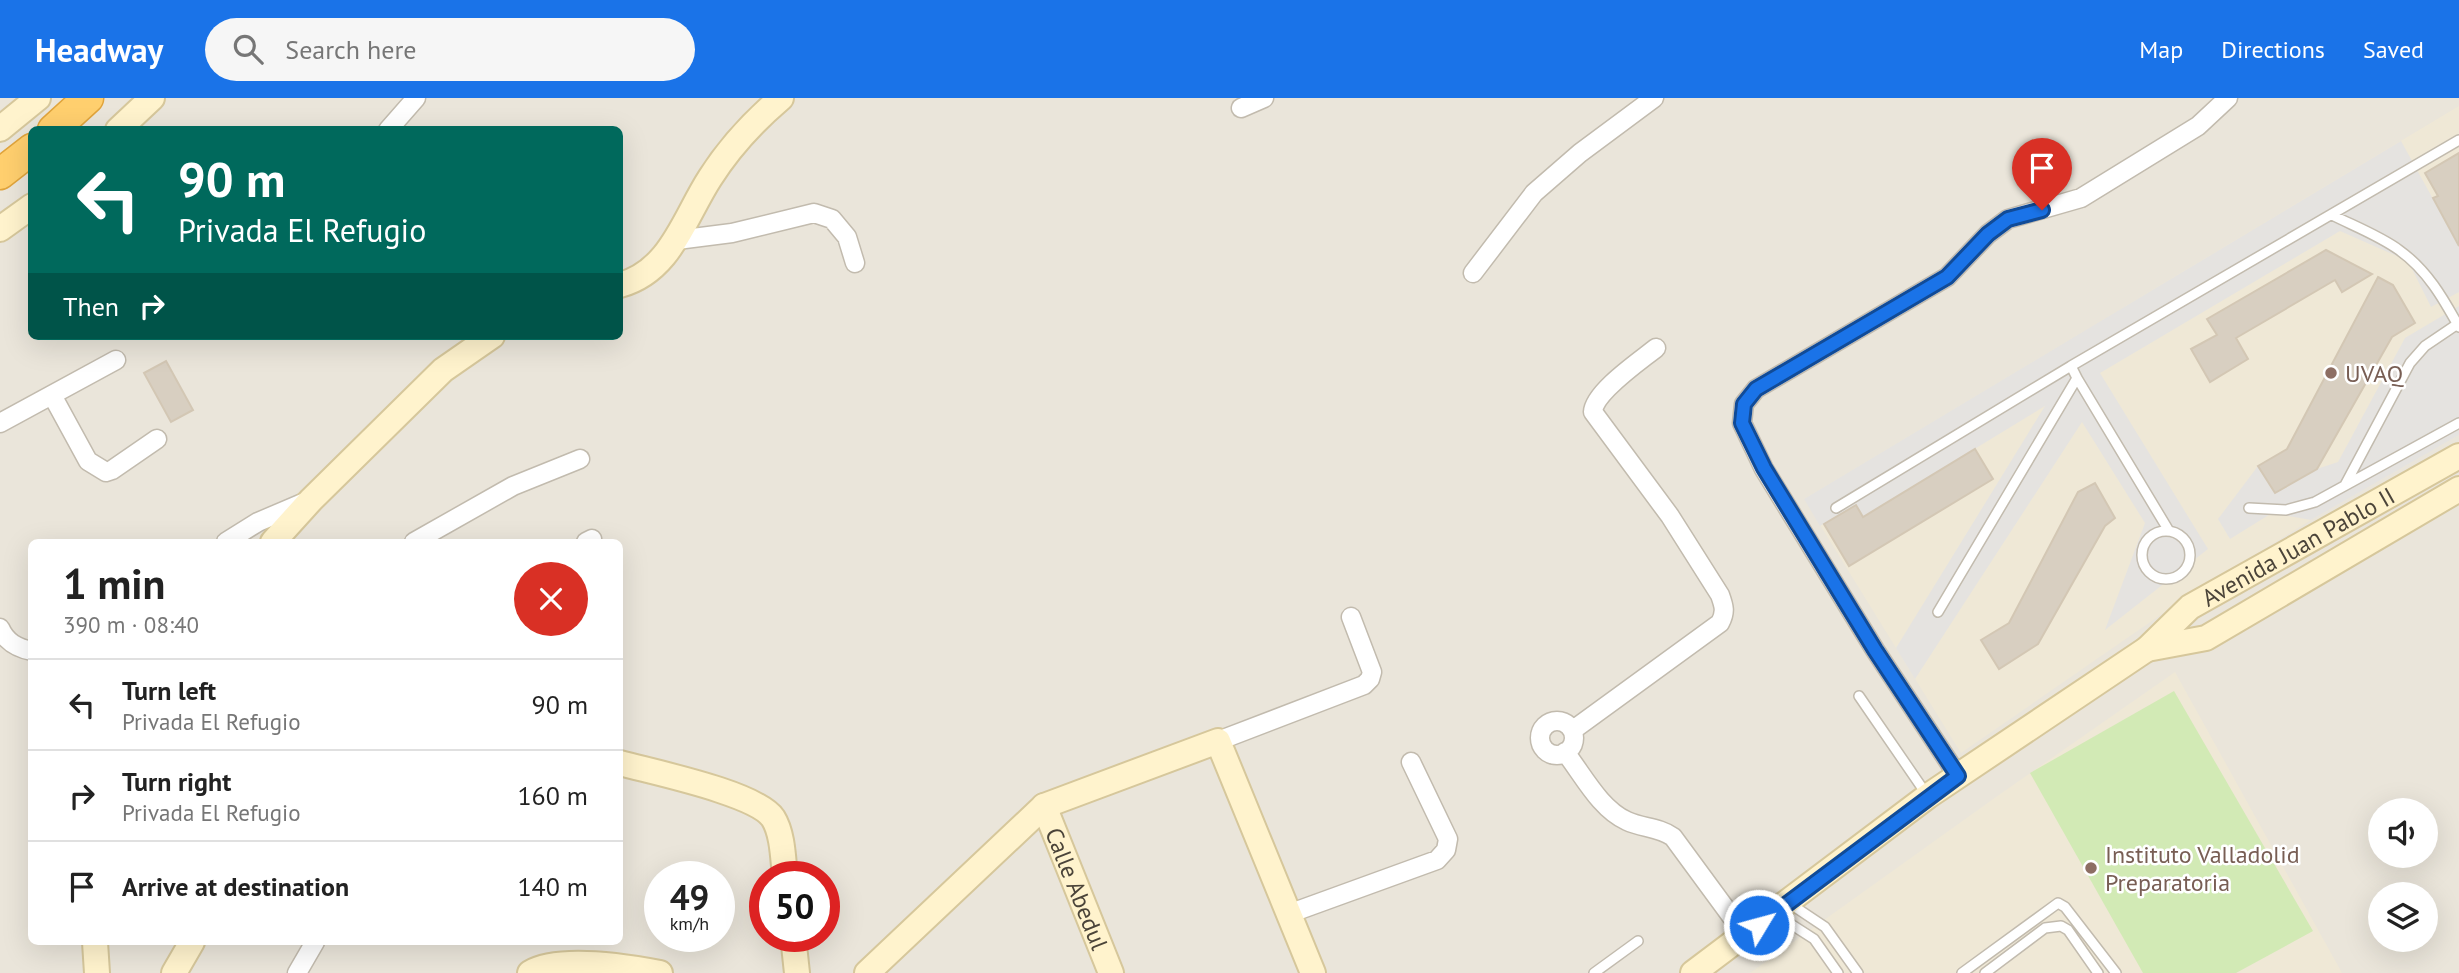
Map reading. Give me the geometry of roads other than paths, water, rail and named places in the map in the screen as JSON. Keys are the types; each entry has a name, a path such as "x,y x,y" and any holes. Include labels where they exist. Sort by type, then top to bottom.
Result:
{"highway":[{"path":"57,126 88,98"},
{"path":"81,126 112,98"},
{"path":"0,174 28,152"},
{"path":"0,195 28,174"}],"street":[{"path":"0,129 37,98"},
{"path":"121,126 152,98"},
{"path":"391,126 415,98"},
{"path":"623,283 658,265 677,240 710,178 755,121 781,98"},
{"path":"1241,108 1264,98"},
{"path":"1473,273 1534,193 1580,153 1654,98"},
{"path":"1958,776 1875,650 1764,468 1742,423 1744,404 1756,389 1947,277 1988,234 2008,219 2081,198 2198,126 2228,98"},
{"path":"0,229 28,209"},
{"path":"677,240 732,233 814,213 832,219 847,237 855,263"},
{"path":"276,539 443,370 486,340"},
{"path":"1573,730 1720,623 1724,615 1720,595 1670,516 1593,412 1593,403 1656,348"},
{"path":"0,423 116,360"},
{"path":"52,395 79,449 88,461 106,472 157,439"},
{"name":"Avenida Juan Pablo II","path":"1693,973 1928,796 2147,649 2190,607 2459,456"},
{"path":"419,539 513,486 580,459"},
{"name":"Avenida Juan Pablo II","path":"2147,649 2206,638 2459,489"},
{"path":"231,539 258,522 312,500"},
{"path":"868,973 1044,806 1364,685 1371,672 1351,617"},
{"path":"0,628 5,639 28,651"},
{"path":"1559,720 1569,724 1573,730 1574,740 1565,752 1558,755 1546,752 1540,742 1541,731 1548,723 1559,720"},
{"path":"1218,741 1291,913 1313,973"},
{"path":"1565,752 1609,810 1627,822 1663,830 1673,837 1745,935"},
{"path":"1291,913 1437,860 1446,850 1448,839 1410,762"},
{"path":"623,764 737,796 761,807 773,818 780,838 783,861"},
{"name":"Calle Abedul","path":"1044,806 1111,973"},
{"path":"95,945 97,973"},
{"path":"174,973 190,945"},
{"path":"297,973 313,945"},
{"path":"795,952 797,973"},
{"path":"530,973 540,967 660,973"}],"lane":[{"path":"1836,508 2071,366 2459,140"},
{"path":"2332,215 2398,248 2416,263 2431,280 2458,324 2425,346 2410,363 2344,486"},
{"path":"2071,366 2169,531 2184,538 2190,552 2187,568 2175,578 2159,579 2146,569 2141,554 2147,539 2161,531 2169,531"},
{"path":"1938,612 2077,378"},
{"path":"2249,508 2286,510 2315,502 2459,423"},
{"path":"1859,696 1928,796"},
{"path":"1962,973 2058,903 2116,973"},
{"path":"1781,908 1814,939 1838,973"},
{"path":"1781,908 1825,927 1858,973"},
{"path":"1985,973 2045,928 2061,926 2068,930 2098,973"},
{"path":"1594,973 1638,941"}],"place":[{"name":"UVAQ","path":"2331,373"},
{"name":"Instituto Valladolid Preparatoria","path":"2091,868"}]}
